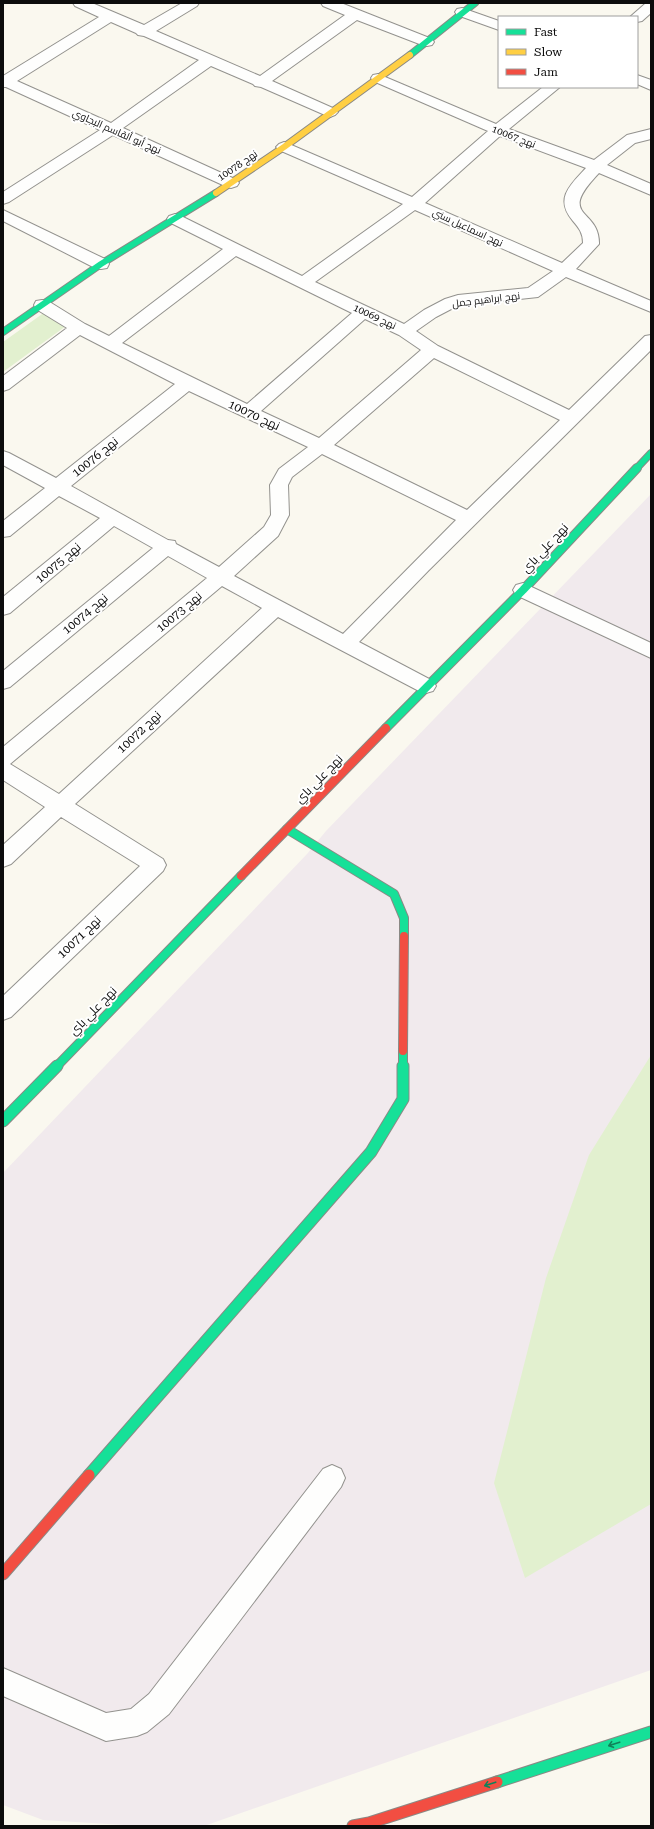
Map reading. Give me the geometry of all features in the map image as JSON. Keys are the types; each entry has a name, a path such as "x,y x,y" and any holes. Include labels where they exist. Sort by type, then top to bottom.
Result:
{"main road":[{"name":"نهج 10078","path":"3,332 101,264 175,219 284,147 427,42 462,12 475,3"},
{"name":"نهج علي باي","path":"3,1121 426,686 523,590 651,453"},
{"path":"3,1574 371,1152 403,1099 404,918 394,894 287,829"},
{"path":"353,1826 369,1823 651,1732"}],"street":[{"path":"80,3 108,17 330,112"},
{"path":"143,32 192,3"},
{"path":"328,3 427,42"},
{"path":"638,17 651,6"},
{"path":"462,12 498,26"},
{"path":"260,83 356,14"},
{"path":"4,81 108,17"},
{"path":"3,199 112,129 209,60"},
{"name":"نهج 10067","path":"378,78 498,130 598,167 651,190"},
{"path":"638,79 651,85"},
{"name":"نهج أبو ألقاسم البجاوي","path":"4,81 231,183"},
{"path":"303,283 415,203 498,130 551,88"},
{"name":"نهج ابراهيم جمل","path":"405,331 436,309 448,303 458,300 532,293 564,271 592,244 592,236 588,227 575,213 571,204 572,194 579,184 630,140 651,134"},
{"name":"نهج اسماعيل سني","path":"284,147 415,203 564,271 651,307"},
{"path":"3,216 101,264"},
{"name":"نهج 10069","path":"175,219 303,283 405,331 432,350 572,419"},
{"path":"110,344 234,249"},
{"name":"نهج 10070","path":"42,305 79,328 186,383 321,446 468,518"},
{"path":"248,413 364,311"},
{"path":"3,384 79,328"},
{"path":"346,643 409,576 572,419 651,340"},
{"name":"نهج 10073","path":"3,759 222,576 271,531 280,514 279,485 285,473 321,446 432,350"},
{"name":"نهج 10076","path":"3,531 186,383"},
{"path":"4,458 113,518 168,546 276,607 426,686"},
{"name":"نهج 10075","path":"3,608 113,518"},
{"name":"نهج 10074","path":"3,682 168,546"},
{"path":"523,590 651,651"},
{"name":"نهج 10072","path":"3,858 276,607"},
{"path":"3,770 60,805"},
{"name":"نهج 10071","path":"3,1010 155,865 60,805"},
{"path":"3,1682 106,1727 137,1722 159,1704 332,1478"}],"shaded area":[{"path":"651,494 651,1670 204,1826 140,1826 43,1820 3,1805 3,1173 307,854 326,831"}],"green space":[{"path":"45,312 66,326 3,372 3,342"},
{"path":"651,1055 651,1504 525,1578 494,1483 546,1278 589,1155"}],"traffic: fast":[{"path":"410,55 475,3"},
{"path":"3,332 101,264 216,193"},
{"path":"386,728 523,590 651,453"},
{"path":"287,829 394,894 404,918 404,936"},
{"path":"3,1121 241,876"},
{"path":"89,1475 371,1152 403,1099 403,1051"},
{"path":"497,1782 651,1732"}],"traffic: slow":[{"path":"216,193 284,147 410,55"}],"traffic: jam":[{"path":"241,876 386,728"},
{"path":"403,1051 404,936"},
{"path":"3,1574 89,1475"},
{"path":"353,1826 369,1823 497,1782"}]}
